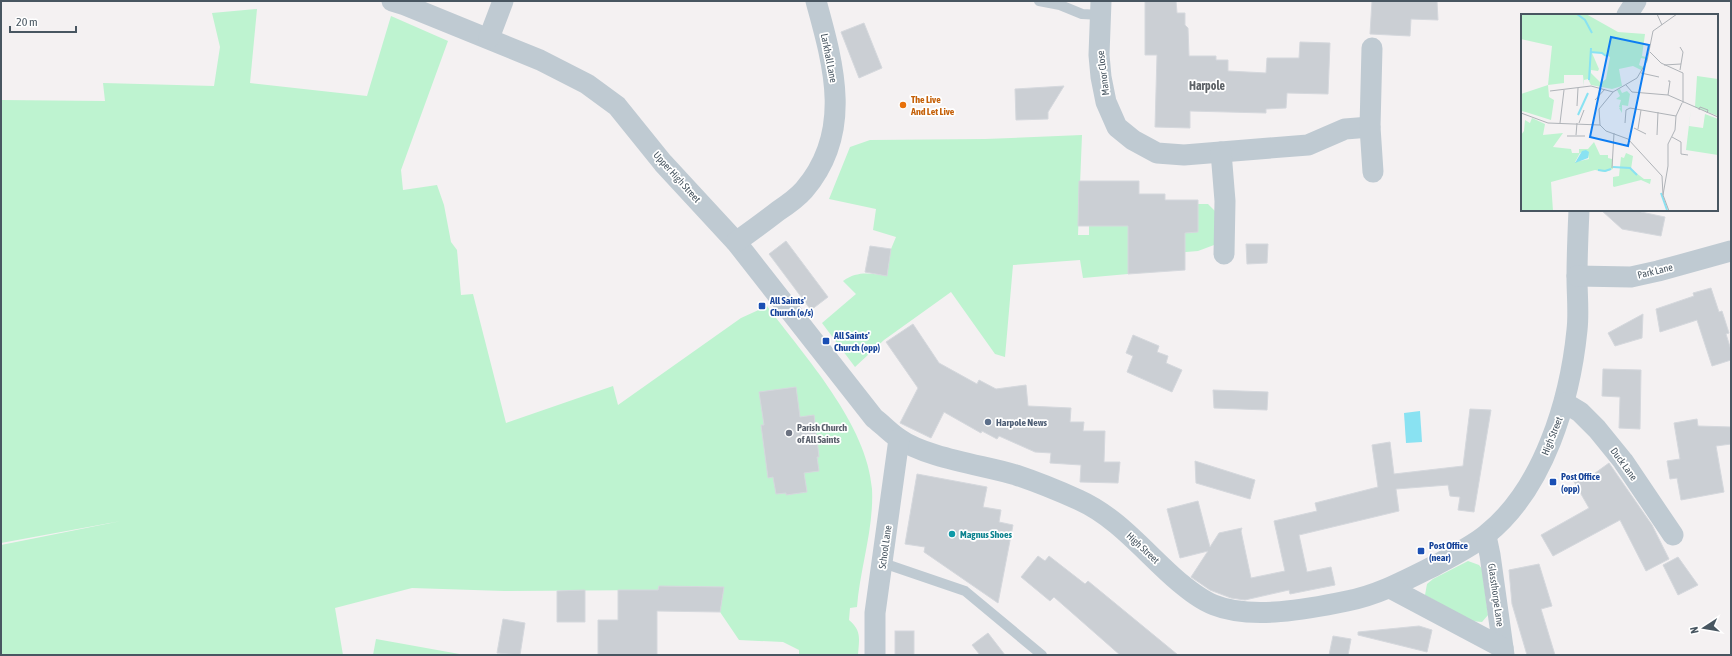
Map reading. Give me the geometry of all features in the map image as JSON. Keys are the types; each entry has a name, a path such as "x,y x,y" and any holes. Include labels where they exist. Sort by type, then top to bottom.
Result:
{"street":[{"name":"Upper High Street","path":"392,1 490,38 540,60 587,84 617,106 664,163 736,242 874,418 899,439"},
{"path":"490,38 503,1"},
{"name":"Larkhall Lane","path":"736,242 804,190 819,168 829,146 835,123 835,83 827,41 816,1"},
{"path":"1628,14 1636,1"},
{"name":"Manor Close","path":"1101,8 1099,55 1101,77 1106,102 1117,126 1133,140 1157,152 1184,154 1308,145 1345,130 1370,127"},
{"path":"1372,48 1370,127 1373,172"},
{"path":"1221,152 1225,201 1224,254"},
{"name":"High Street","path":"899,439 924,451 1017,476 1081,501 1109,517 1176,579 1196,595 1215,606 1254,612 1307,609 1359,599 1390,588 1486,536 1504,519 1536,472 1553,438 1565,403 1578,328 1577,276 1579,211"},
{"name":"Park Lane","path":"1577,276 1631,277 1731,251"},
{"name":"Duck Lane","path":"1565,403 1580,412 1597,429 1623,461 1673,535"},
{"name":"School Lane","path":"875,655 875,613 883,564 899,439"},
{"name":"Glassthorpe Lane","path":"1486,536 1490,555 1503,652"},
{"path":"1390,588 1503,652"}],"lane":[{"path":"1039,1 1060,5 1082,14 1101,8"},
{"path":"883,564 965,591 1042,655"}],"green space":[{"path":"257,9 250,83 367,96 391,16 448,41 401,170 403,190 437,185 444,205 451,242 457,250 461,295 473,294 506,423 613,386 618,405 741,318 767,306 832,392 847,416 859,440 868,465 872,489 871,519 857,607 850,608 849,620 858,632 858,655 799,655 799,650 783,642 739,640 720,612 724,587 659,586 658,590 504,591 412,588 335,608 343,655 1,655 1,545 121,521 1,543 1,100 105,101 103,83 214,86 220,47 212,13"},
{"path":"1082,135 1078,235 1089,235 1089,218 1097,226 1107,226 1107,222 1165,233 1198,232 1198,204 1208,204 1217,213 1214,245 1198,251 1150,255 1150,273 1138,273 1138,237 1128,237 1128,274 1083,278 1080,260 1013,265 1005,357 995,354 951,292 884,340 855,367 822,323 856,294 843,281 859,274 887,276 891,249 896,237 873,230 876,209 829,199 850,147 870,140 985,139"},
{"path":"1468,561 1479,565 1482,569 1488,615 1482,622 1471,621 1425,595 1427,584 1433,579"},
{"path":"376,639 465,655 373,655"}],"water":[{"path":"1420,411 1422,442 1406,443 1404,413"}],"building":[{"path":"1145,1 1176,1 1177,13 1185,13 1185,25 1188,28 1189,56 1216,56 1216,60 1228,60 1228,71 1266,73 1267,58 1299,58 1300,42 1330,43 1328,94 1287,93 1286,108 1266,109 1266,113 1190,111 1190,128 1155,127 1157,55 1145,55"},
{"path":"1372,1 1437,1 1438,20 1411,19 1410,36 1370,34"},
{"path":"864,23 882,68 859,78 841,32"},
{"path":"1064,86 1048,112 1048,119 1016,120 1015,89"},
{"path":"1079,181 1139,181 1139,194 1165,194 1165,200 1198,200 1198,232 1185,233 1185,270 1128,274 1128,226 1078,226"},
{"path":"1602,211 1640,211 1665,217 1661,236 1622,229"},
{"path":"786,241 828,297 811,310 769,254"},
{"path":"1246,244 1268,244 1267,263 1247,264"},
{"path":"870,246 891,249 887,276 865,272"},
{"path":"1711,288 1719,312 1722,311 1729,333 1726,334 1731,350 1731,360 1712,366 1697,320 1660,332 1656,309 1694,296 1693,293"},
{"path":"1643,314 1642,338 1615,346 1608,333"},
{"path":"913,324 939,363 977,384 979,380 996,389 1026,385 1028,406 1071,408 1070,422 1084,422 1083,431 1105,431 1104,462 1120,462 1118,483 1080,482 1081,465 1050,463 1051,453 1035,452 999,436 997,439 982,431 981,433 944,412 931,438 900,423 918,388 886,342"},
{"path":"1133,335 1159,346 1157,352 1168,356 1166,363 1182,370 1172,392 1127,372 1133,356 1126,353"},
{"path":"1603,369 1641,370 1640,429 1619,428 1620,397 1602,396"},
{"name":"Parish Church of All Saints","path":"796,387 800,417 814,415 819,457 817,457 819,471 804,473 807,492 786,495 786,493 776,494 773,477 768,478 761,425 764,425 759,392"},
{"path":"1213,390 1268,392 1267,410 1214,408"},
{"path":"1470,409 1491,410 1474,512 1458,510 1460,497 1450,496 1448,485 1396,489 1399,511 1299,535 1307,572 1331,567 1335,585 1290,594 1289,590 1245,600 1231,598 1210,590 1191,577 1208,551 1180,558 1167,509 1198,501 1210,547 1219,533 1242,528 1241,531 1251,578 1285,571 1274,521 1317,511 1315,503 1378,487 1372,445 1390,442 1394,474 1463,466"},
{"path":"1697,419 1698,426 1731,427 1731,444 1716,446 1724,492 1681,500 1677,478 1670,479 1667,461 1680,459 1674,423"},
{"path":"1195,461 1255,480 1250,499 1196,483"},
{"path":"1609,463 1652,525 1669,559 1646,571 1620,520 1553,556 1541,535 1589,508 1573,480 1587,473 1591,476"},
{"path":"917,474 987,487 983,507 1001,510 999,522 1013,525 998,603 924,552 925,547 905,544"},
{"path":"1038,556 1045,561 1049,556 1085,584 1088,581 1178,655 1120,655 1054,597 1050,601 1021,577"},
{"path":"1678,557 1698,585 1678,595 1663,565"},
{"path":"1539,564 1552,606 1541,609 1555,655 1527,655 1512,604 1509,570"},
{"path":"659,586 724,587 720,612 657,611 657,655 598,655 598,620 618,620 618,590 658,590"},
{"path":"585,590 585,622 557,622 557,591"},
{"path":"503,619 525,623 520,655 497,653"},
{"path":"1419,626 1432,630 1427,652 1358,635 1358,632"},
{"path":"895,631 914,631 914,655 895,655"},
{"path":"988,633 1005,655 980,655 972,645"},
{"path":"1333,636 1351,639 1348,655 1329,655"}],"place":[{"name":"The Live And Let Live","path":"903,105"},
{"name":"All Saints' Church (o/s)","path":"762,306"},
{"name":"All Saints' Church (opp)","path":"826,341"},
{"name":"Harpole News","path":"988,422"},
{"name":"Parish Church of All Saints","path":"789,433"},
{"name":"Post Office (opp)","path":"1553,482"},
{"name":"Magnus Shoes","path":"952,534"},
{"name":"Post Office (near)","path":"1421,551"}],"district":[{"name":"Harpole","path":"1207,86"}]}
